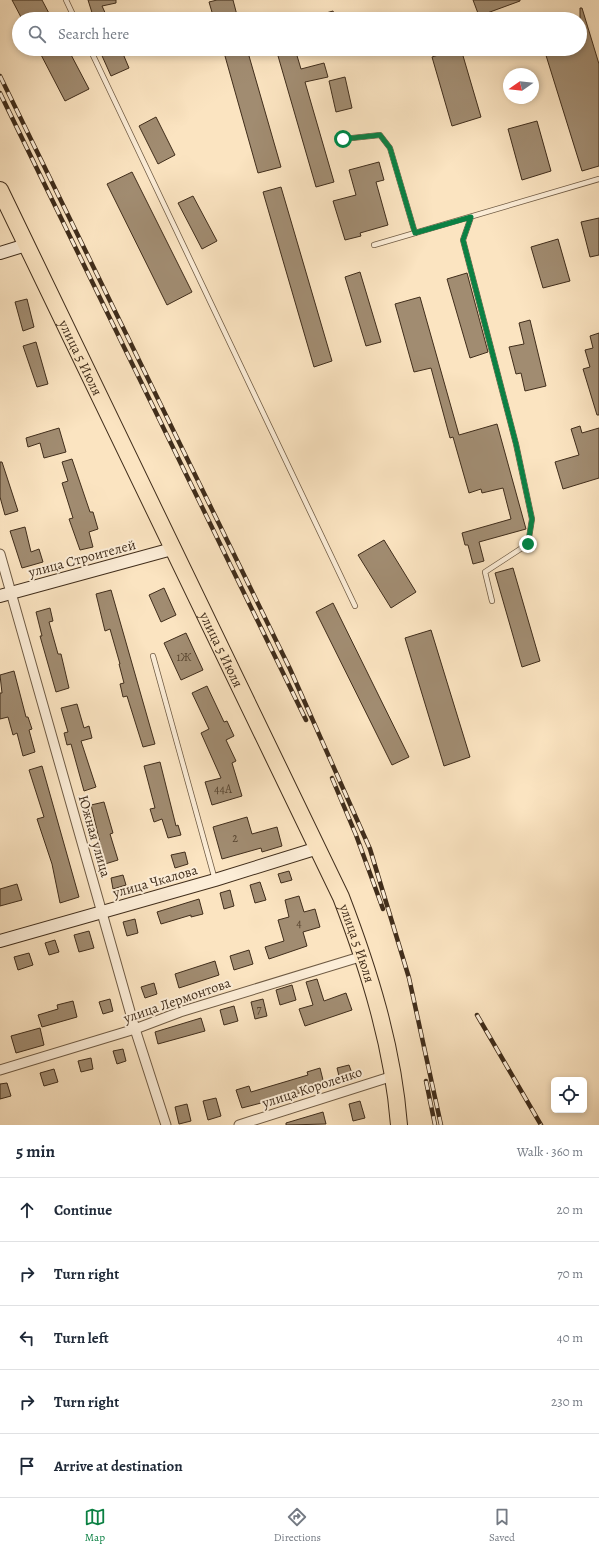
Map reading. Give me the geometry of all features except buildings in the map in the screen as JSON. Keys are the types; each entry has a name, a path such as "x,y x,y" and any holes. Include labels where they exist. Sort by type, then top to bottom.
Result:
{"highway":[{"name":"улица 5 Июля","path":"0,190 341,897 364,956 378,1010 393,1076 399,1125"}],"street":[{"path":"0,253 26,245"},
{"name":"улица Строителей","path":"0,596 172,549"},
{"name":"Южная улица","path":"0,554 135,1029 166,1125"},
{"name":"улица Чкалова","path":"0,941 215,880 318,848"},
{"name":"улица Лермонтова","path":"0,1070 135,1029 180,1012 364,956"},
{"name":"улица Короленко","path":"239,1125 393,1076"}],"lane":[{"path":"66,0 72,12"},
{"path":"93,56 355,606"},
{"path":"343,139 380,135 390,148 415,233"},
{"path":"374,244 599,179"},
{"path":"471,217 463,240 516,444 532,519 528,544 485,572 492,601"},
{"path":"153,656 215,880"}],"railway":[{"path":"0,76 290,669 370,849 409,978 441,1125"},
{"path":"0,93 306,720"},
{"path":"332,778 356,835 383,909"},
{"path":"477,1015 541,1125"},
{"path":"426,1081 435,1125"}],"route":[{"path":"343,139 380,135 390,148 415,233 471,217 463,240 516,444 532,519 528,544"}]}
